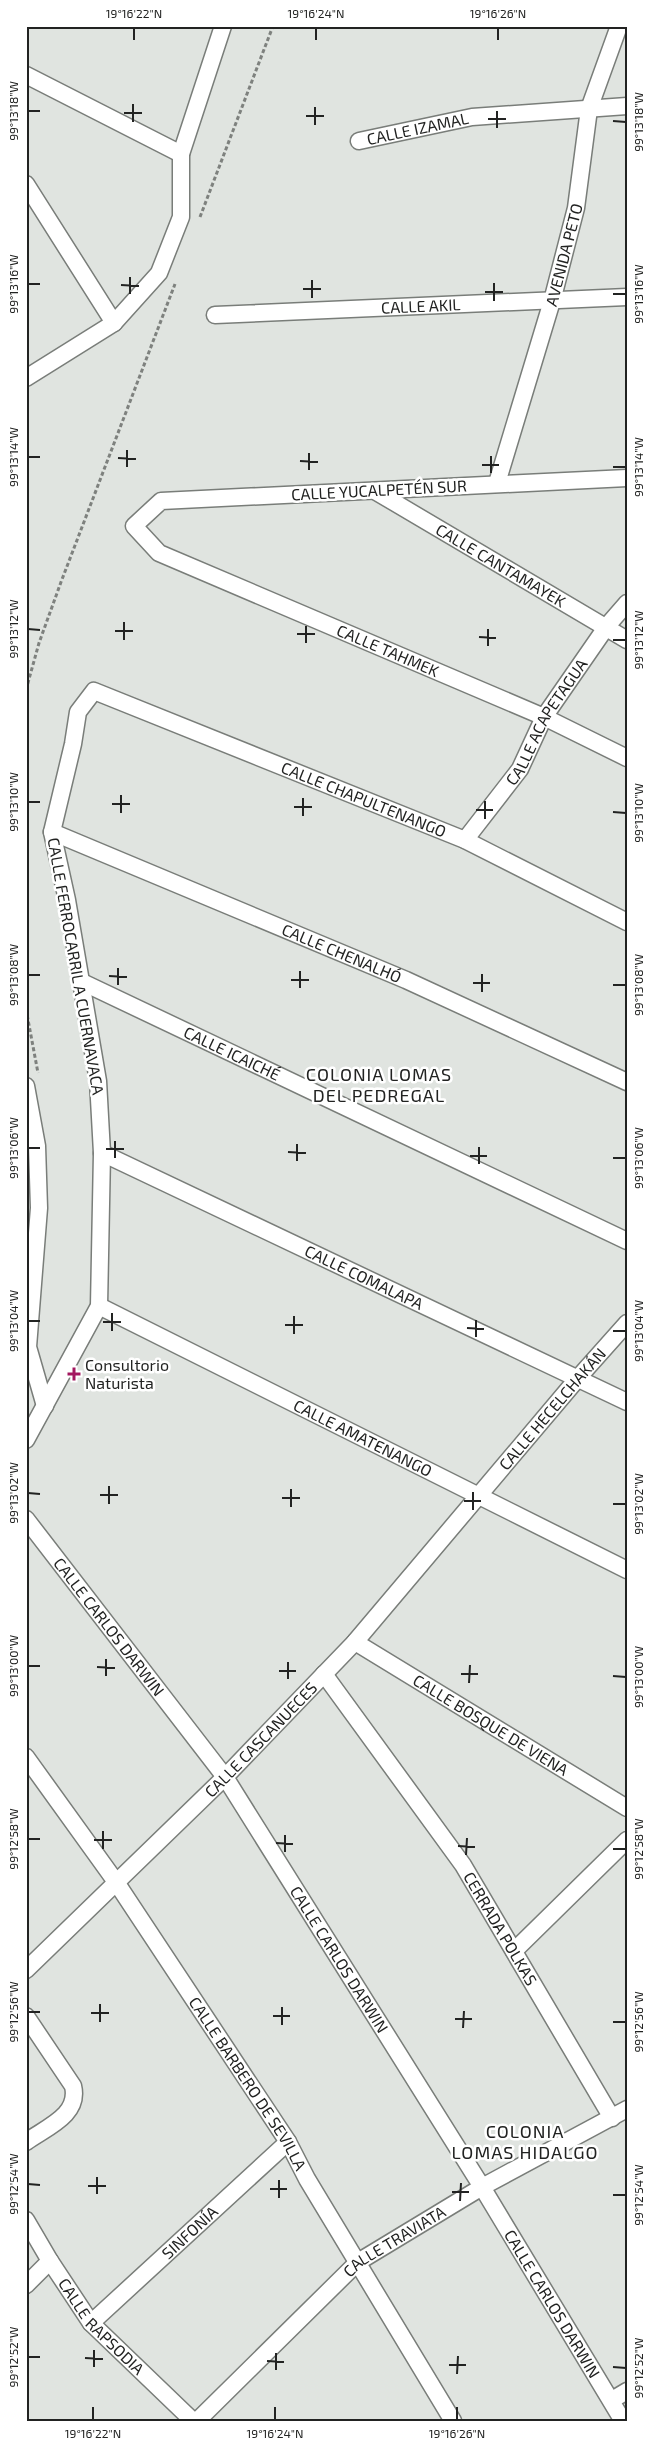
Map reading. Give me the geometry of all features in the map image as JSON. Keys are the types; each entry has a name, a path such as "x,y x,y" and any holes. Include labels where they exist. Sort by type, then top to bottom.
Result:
{"street":[{"path":"26,378 114,323 159,273 181,217 182,154 223,26"},
{"name":"AVENIDA PETO","path":"497,483 552,302 576,208 589,109 618,26"},
{"path":"26,75 182,154"},
{"name":"CALLE IZAMAL","path":"359,141 472,117 627,106"},
{"path":"26,184 114,323"},
{"name":"CALLE AKIL","path":"215,315 552,302 627,297"},
{"name":"CALLE YUCALPETÉN SUR","path":"161,500 627,478"},
{"name":"CALLE CANTAMAYEK","path":"375,491 607,626 627,640"},
{"name":"CALLE TAHMEK","path":"161,500 134,526 159,553 544,716 627,758"},
{"name":"CALLE ACAPETAGUA","path":"465,840 520,769 544,716 607,626 627,603"},
{"name":"CALLE FERROCARRIL A CUERNAVACA","path":"26,1440 99,1306 102,1153 98,1081 82,982 52,832 73,744 78,712 94,691"},
{"name":"CALLE CHAPULTENANGO","path":"94,691 465,840 627,922"},
{"name":"CALLE CHENALHÓ","path":"52,832 406,980 627,1082"},
{"name":"CALLE ICAICHÉ","path":"82,982 627,1241"},
{"path":"26,1086 37,1146 38,1200 28,1302 28,1347 45,1406"},
{"name":"CALLE COMALAPA","path":"102,1153 627,1402"},
{"name":"CALLE AMATENANGO","path":"99,1306 627,1570"},
{"name":"CALLE HECELCHAKÁN","path":"478,1495 627,1323"},
{"name":"CALLE CASCANUECES","path":"26,1970 224,1777 355,1642 478,1495"},
{"name":"CALLE CARLOS DARWIN","path":"26,1519 224,1777 482,2187 623,2421"},
{"name":"CALLE BOSQUE DE VIENA","path":"355,1642 627,1808"},
{"name":"CERRADA POLKAS","path":"324,1674 463,1865 612,2118"},
{"name":"CALLE BARBERO DE SEVILLA","path":"26,1757 116,1882 288,2142 307,2179 453,2421"},
{"path":"514,1951 624,1850"},
{"path":"26,2016 73,2086 74,2103 70,2112 26,2142"},
{"name":"CALLE TRAVIATA","path":"197,2421 358,2262 482,2187 627,2109"},
{"name":"SINFONÍA","path":"91,2323 288,2142"},
{"name":"CALLE RAPSODIA","path":"26,2220 50,2261 91,2323 193,2421"},
{"path":"26,2285 50,2261"},
{"path":"612,2400 627,2391"}],"path":[{"path":"199,221 273,26"},
{"path":"26,690 39,643 61,582 177,277"}],"place":[{"name":"Consultorio Naturista","path":"74,1374"}],"district":[{"name":"COLONIA LOMAS DEL PEDREGAL","path":"379,1085"},
{"name":"COLONIA LOMAS HIDALGO","path":"525,2142"}]}
